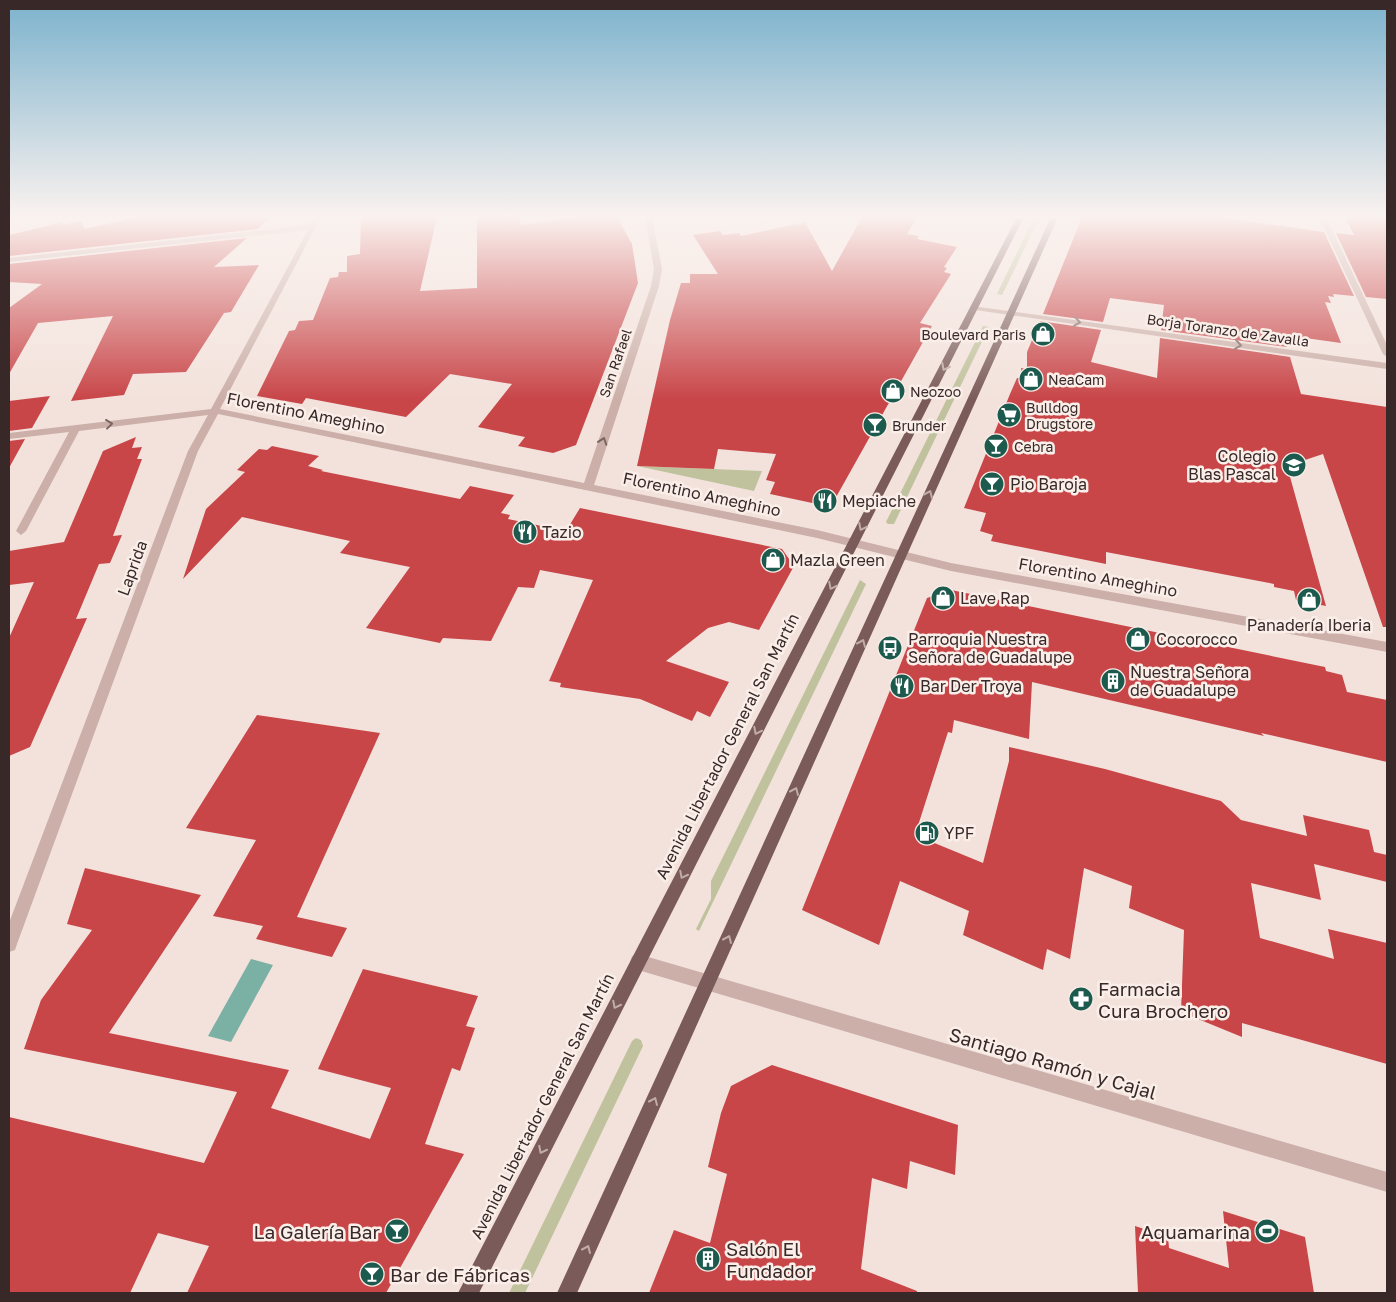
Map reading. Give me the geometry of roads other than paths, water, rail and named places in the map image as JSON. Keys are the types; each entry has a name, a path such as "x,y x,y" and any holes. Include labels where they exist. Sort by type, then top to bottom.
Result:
{"main road":[{"name":"Avenida Libertador General San Martín","path":"468,1293 990,278"},
{"path":"567,1293 1028,278"}],"street":[{"name":"Laprida","path":"9,944 193,451 286,278"},
{"name":"San Rafael","path":"588,487 656,286 657,278"},
{"path":"1351,278 1387,354"},
{"name":"Borja Toranzo de Zavalla","path":"975,308 1387,366"},
{"name":"Florentino Ameghino","path":"9,436 214,412 588,487 854,543 961,569 1387,647"},
{"path":"21,531 75,428"},
{"name":"Santiago Ramón y Cajal","path":"638,962 1387,1182"}],"water":[{"path":"251,959 273,965 231,1042 208,1036"}],"place":[{"name":"Boulevard Paris","path":"1043,334"},
{"name":"NeaCam","path":"1031,379"},
{"name":"Neozoo","path":"893,391"},
{"name":"Bulldog Drugstore","path":"1009,415"},
{"name":"Brunder","path":"875,425"},
{"name":"Cebra","path":"996,446"},
{"name":"Colegio Blas Pascal","path":"1294,465"},
{"name":"Pio Baroja","path":"992,484"},
{"name":"Mepiache","path":"825,501"},
{"name":"Tazio","path":"525,532"},
{"name":"Mazla Green","path":"773,560"},
{"name":"Lave Rap","path":"943,598"},
{"name":"Panadería Iberia","path":"1309,600"},
{"name":"Cocorocco","path":"1138,639"},
{"name":"Parroquia Nuestra Señora de Guadalupe","path":"890,648"},
{"name":"Nuestra Señora de Guadalupe","path":"1113,681"},
{"name":"Bar Der Troya","path":"902,686"},
{"name":"YPF","path":"927,833"},
{"name":"Farmacia Cura Brochero","path":"1081,999"},
{"name":"La Galería Bar","path":"397,1231"},
{"name":"Aquamarina","path":"1267,1231"},
{"name":"Salón El Fundador","path":"708,1259"},
{"name":"Bar de Fábricas","path":"372,1274"}]}
